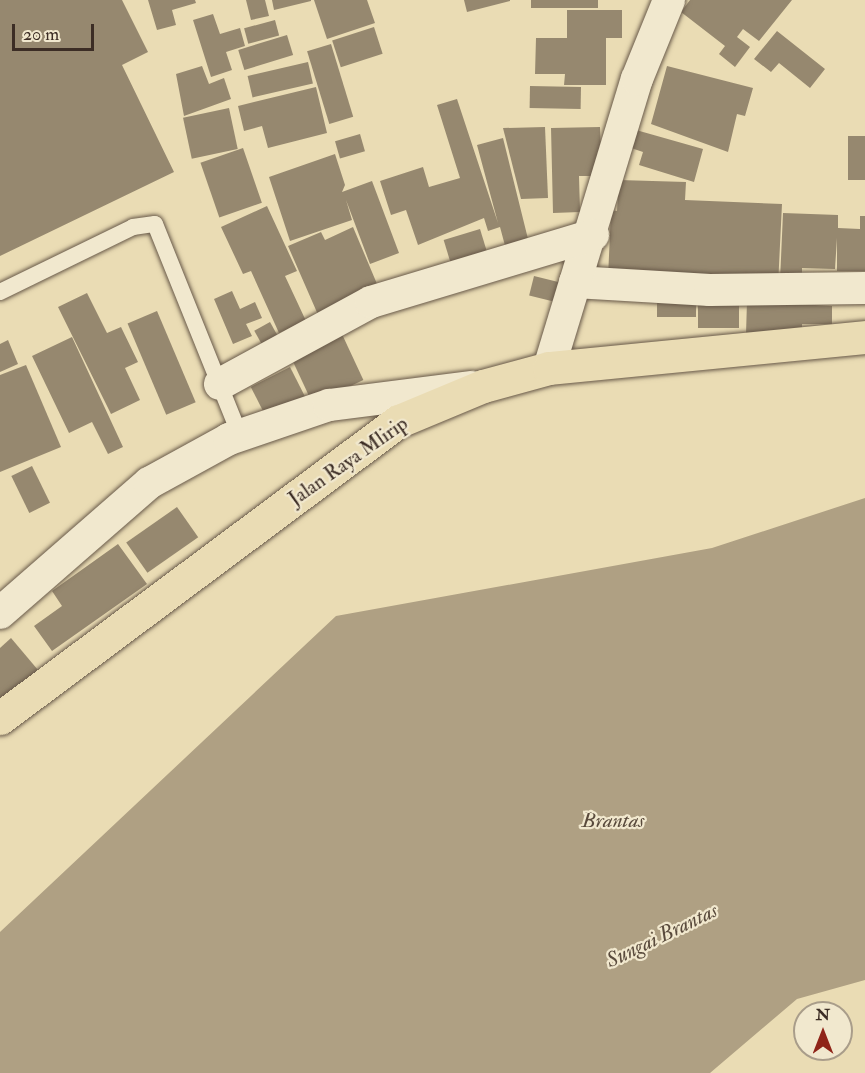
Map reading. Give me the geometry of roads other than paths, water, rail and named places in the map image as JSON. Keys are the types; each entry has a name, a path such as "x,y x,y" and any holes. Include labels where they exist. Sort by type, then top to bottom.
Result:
{"main road":[{"name":"Jalan Raya Mlirip","path":"0,718 399,421 483,386 549,368 865,337"}],"street":[{"path":"549,368 592,235 637,80 669,0"},
{"path":"220,384 371,302 592,235"},
{"path":"575,282 710,290 865,288"},
{"path":"0,613 149,483 240,435 329,405 483,386"}],"lane":[{"path":"0,292 134,227 155,224 240,435"}],"water":[{"name":"Brantas","path":"865,498 865,980 793,1001 710,1073 0,1073 0,932 336,616 712,548"}],"water label":[{"name":"Sungai Brantas","path":"662,936"}]}
